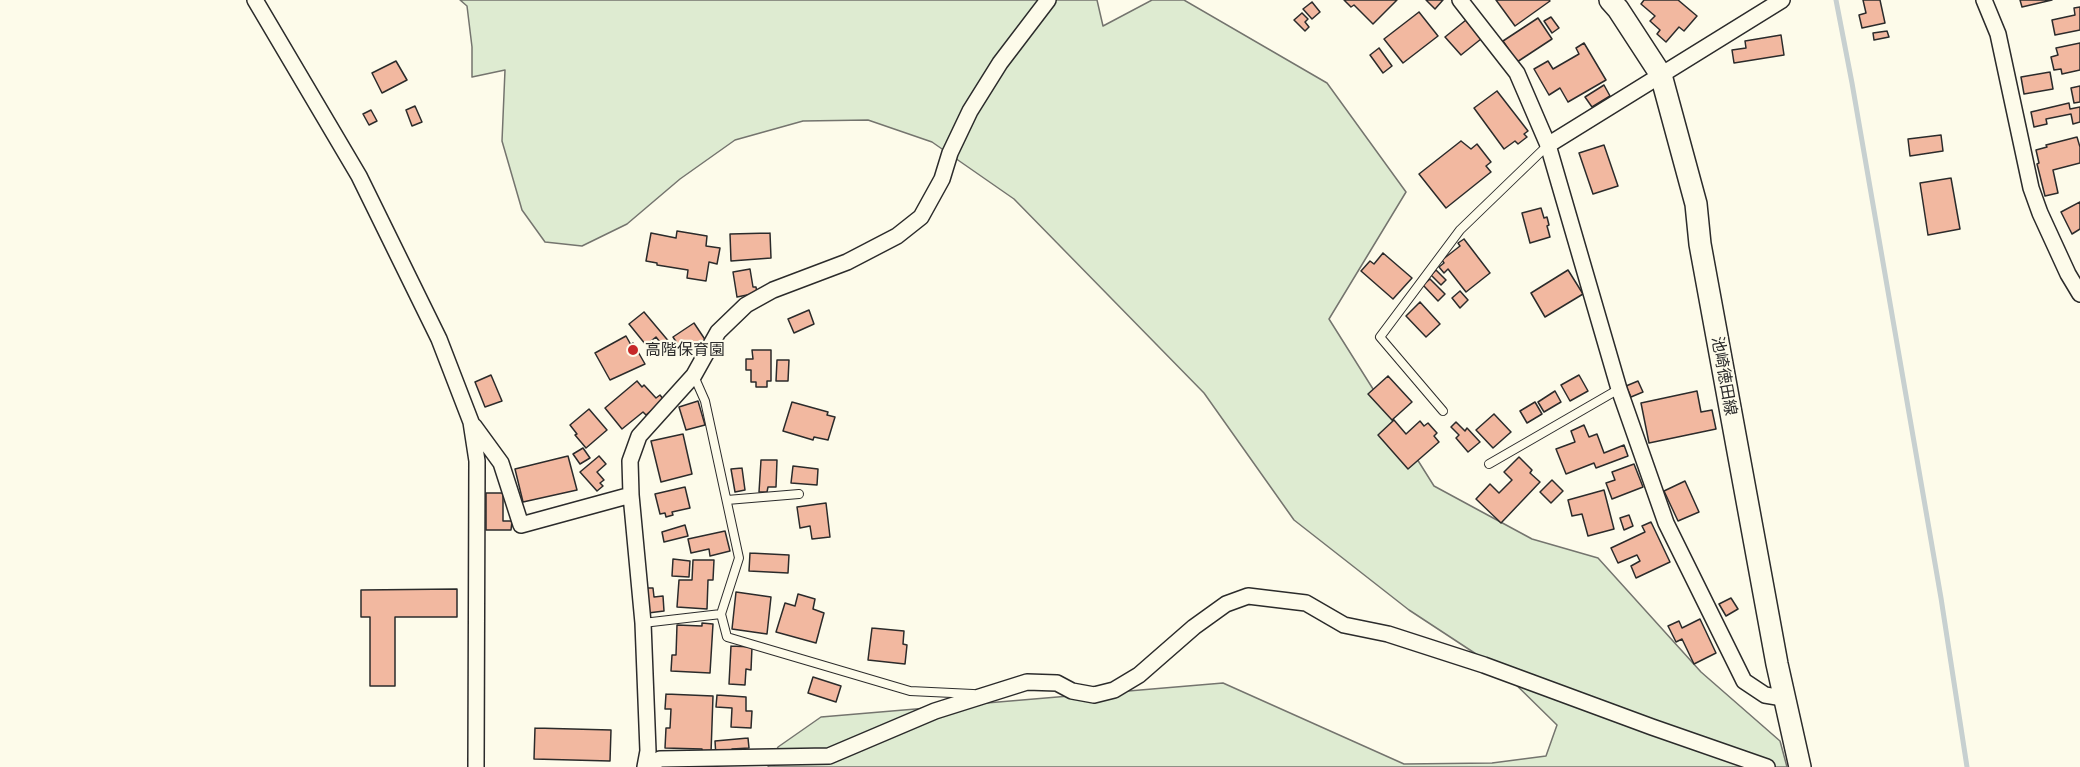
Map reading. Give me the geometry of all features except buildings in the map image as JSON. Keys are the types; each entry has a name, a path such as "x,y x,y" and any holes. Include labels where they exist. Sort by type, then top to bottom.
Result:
{"main road":[{"name":"池崎徳田線","path":"1611,0 1661,75 1696,204 1700,244 1783,698 1800,767"}],"street":[{"path":"255,0 359,176 439,339 471,422 477,460 476,767"},
{"path":"646,767 648,751 643,623 630,461 639,436 694,375 718,332 746,305 773,290 847,262 897,236 921,217 942,179 950,153 970,111 1000,63 1047,0"},
{"path":"1460,0 1517,73 1548,145 1618,389 1666,524 1744,681 1765,695 1783,698"},
{"path":"1548,145 1782,0"},
{"path":"1984,0 1998,34 2031,188 2068,274 2080,294"},
{"path":"471,422 501,463 521,525 631,495"},
{"path":"646,767 660,759 829,756 935,711 1027,682 1057,683 1072,691 1094,694 1114,690 1139,675 1194,627 1226,604 1248,596 1306,603 1344,626 1388,634 1484,665 1652,728 1767,767"}],"lane":[{"path":"1443,411 1380,337 1460,230 1548,145"},
{"path":"694,375 705,401 740,558 721,614 727,637 910,691 984,694"},
{"path":"1489,464 1618,389"},
{"path":"727,500 798,494"},
{"path":"643,623 721,614"}],"green space":[{"path":"460,0 1097,0 1103,26 1152,0 1184,0 1327,83 1406,192 1329,319 1434,486 1532,539 1598,558 1701,672 1780,741 1787,767 768,767 778,747 821,717 1223,683 1404,764 1492,763 1546,756 1557,725 1502,671 1409,610 1294,520 1204,393 1014,199 932,142 868,120 803,121 735,140 680,179 627,224 582,246 545,242 522,210 502,141 505,70 472,77 472,47 467,6"}],"waterway":[{"path":"1836,0 1941,598 1967,767"}],"place":[{"name":"高階保育園","path":"633,350"}]}
